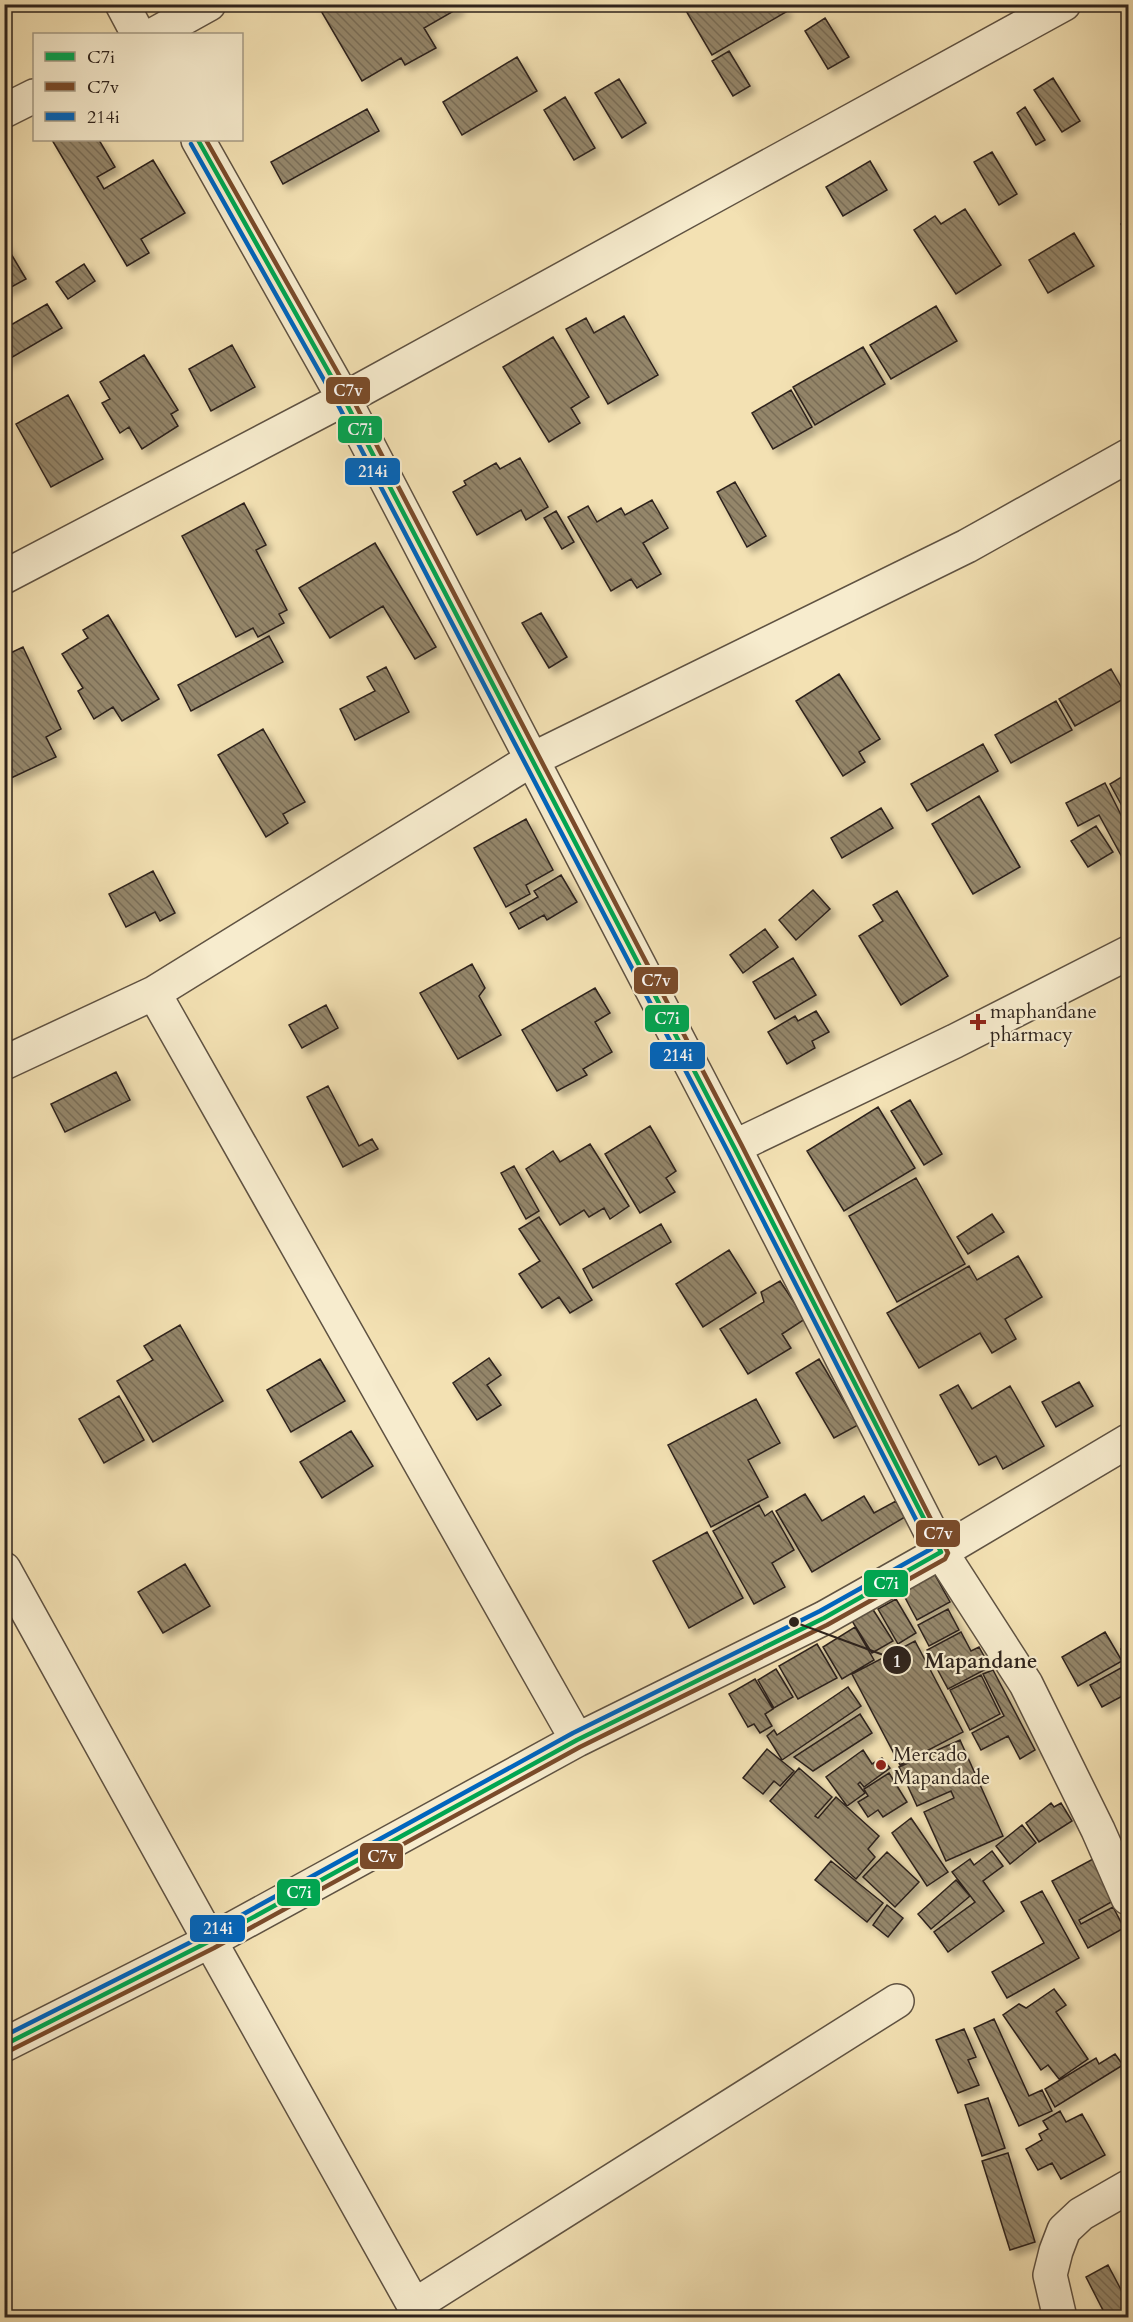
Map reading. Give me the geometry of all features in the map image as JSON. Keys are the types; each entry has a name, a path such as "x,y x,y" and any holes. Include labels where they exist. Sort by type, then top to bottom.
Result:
{"street":[{"path":"122,4 137,33"},
{"path":"157,33 209,4"},
{"path":"4,577 344,399 1064,4"},
{"path":"4,111 33,96"},
{"path":"199,141 344,399 734,1147 941,1552 1026,1684 1098,1830 1128,1898"},
{"path":"4,1063 154,993 531,760 967,546 1128,456"},
{"path":"734,1147 955,1041 1128,953"},
{"path":"154,993 577,1740"},
{"path":"4,2045 210,1941 577,1740 824,1618 941,1552 1128,1441"},
{"path":"4,1569 418,2311 897,2001"},
{"path":"1060,2318 1050,2275 1064,2230 1081,2214 1128,2187"}],"building":[{"path":"317,4 457,4 459,8 424,28 436,48 405,65 401,58 362,81"},
{"path":"682,4 782,4 786,12 712,55"},
{"path":"825,18 849,57 828,69 805,31"},
{"path":"729,51 750,86 733,96 712,61"},
{"path":"517,57 537,91 462,135 443,102"},
{"path":"1053,78 1080,121 1062,132 1034,90"},
{"path":"619,79 646,123 622,138 595,93"},
{"path":"565,97 595,148 574,160 544,110"},
{"path":"1025,107 1045,140 1036,145 1017,113"},
{"path":"367,109 379,131 283,184 271,162"},
{"path":"53,141 100,141 115,167 97,177 104,189 153,160 185,213 141,239 149,253 127,266"},
{"path":"992,152 1017,194 999,205 974,162"},
{"path":"870,161 887,190 843,216 826,187"},
{"path":"965,209 1001,265 956,294 914,230 935,216 941,224"},
{"path":"1128,219 1128,238 1121,224"},
{"path":"1074,233 1094,266 1048,293 1029,260"},
{"path":"4,242 26,279 4,291"},
{"path":"84,264 95,281 68,299 56,282"},
{"path":"47,304 62,328 4,362 4,329"},
{"path":"936,306 957,341 891,379 870,345"},
{"path":"624,316 658,375 608,404 566,329 586,318 594,333"},
{"path":"553,337 589,397 571,408 580,423 549,442 503,367"},
{"path":"232,345 255,387 211,411 189,369"},
{"path":"863,347 885,384 815,425 793,387"},
{"path":"144,355 178,410 171,414 178,426 142,449 129,427 120,433 102,403 110,399 100,382"},
{"path":"791,390 812,427 773,449 752,413"},
{"path":"68,395 103,459 51,487 16,424"},
{"path":"520,458 548,507 526,520 521,510 477,535 453,492 466,485 464,481 496,463 500,469"},
{"path":"735,482 766,536 747,547 717,492"},
{"path":"652,500 668,528 643,543 661,574 637,588 631,579 611,591 568,517 588,506 597,522 621,508 625,515"},
{"path":"244,503 266,545 256,550 287,610 279,614 284,623 258,637 253,628 236,637 182,536"},
{"path":"556,511 574,542 562,549 544,518"},
{"path":"375,543 436,647 415,659 383,606 330,638 299,588"},
{"path":"541,613 567,657 549,668 522,623"},
{"path":"108,615 159,699 122,721 113,707 94,719 78,691 83,688 62,654 88,638 83,630"},
{"path":"269,636 283,662 191,711 178,685"},
{"path":"23,647 61,729 46,737 56,757 9,779 4,770 4,656"},
{"path":"386,667 409,712 355,740 340,709 375,691 367,677"},
{"path":"1111,669 1127,697 1075,726 1059,699"},
{"path":"839,674 880,739 859,752 865,762 843,776 796,701"},
{"path":"1056,701 1072,730 1011,763 995,735"},
{"path":"263,729 305,802 283,814 288,823 266,837 218,755"},
{"path":"983,744 998,771 927,811 911,784"},
{"path":"1128,773 1128,817 1110,784"},
{"path":"1105,783 1128,829 1128,856 1123,859 1099,815 1078,826 1066,803"},
{"path":"979,796 1020,867 973,894 932,824"},
{"path":"881,808 893,828 842,858 831,838"},
{"path":"526,819 553,870 526,885 530,894 506,907 474,848"},
{"path":"1096,826 1113,852 1088,867 1071,841"},
{"path":"153,871 175,913 160,921 155,912 126,927 109,894"},
{"path":"561,875 577,902 547,920 544,915 519,929 510,913 538,897 534,891"},
{"path":"813,890 830,909 796,940 779,920"},
{"path":"897,891 948,976 901,1005 859,936 883,921 873,905"},
{"path":"765,929 778,947 743,973 730,955"},
{"path":"793,958 816,995 775,1019 753,982"},
{"path":"472,964 485,988 479,996 501,1035 458,1059 420,993"},
{"path":"595,988 610,1013 595,1022 612,1052 583,1069 587,1075 557,1091 522,1030"},
{"path":"326,1005 338,1028 302,1048 289,1025"},
{"path":"816,1011 829,1032 812,1041 815,1048 787,1064 768,1032 795,1016 798,1021"},
{"path":"116,1072 130,1100 65,1132 51,1104"},
{"path":"328,1086 359,1146 372,1139 378,1149 343,1167 307,1097"},
{"path":"910,1100 942,1154 924,1165 891,1111"},
{"path":"878,1107 915,1168 844,1211 807,1151"},
{"path":"650,1126 676,1171 666,1178 675,1192 640,1213 605,1154"},
{"path":"590,1144 629,1206 610,1219 604,1208 589,1217 584,1210 560,1225 526,1169 553,1151 560,1162"},
{"path":"514,1166 539,1211 526,1219 501,1173"},
{"path":"916,1178 965,1264 897,1302 849,1216"},
{"path":"992,1214 1004,1232 968,1254 957,1237"},
{"path":"539,1217 592,1300 570,1313 559,1297 542,1308 519,1274 540,1261 519,1229"},
{"path":"661,1224 671,1242 593,1288 583,1269"},
{"path":"729,1250 756,1293 703,1327 676,1284"},
{"path":"1018,1256 1042,1297 1005,1319 1016,1339 992,1353 980,1333 919,1368 887,1313 969,1266 977,1280"},
{"path":"780,1281 805,1319 782,1334 791,1348 748,1374 720,1329 764,1302 761,1292"},
{"path":"180,1325 223,1401 153,1442 117,1381 153,1360 144,1346"},
{"path":"489,1358 501,1375 487,1385 501,1405 477,1420 453,1383"},
{"path":"320,1359 345,1401 291,1432 267,1390"},
{"path":"819,1359 858,1425 834,1438 796,1373"},
{"path":"1079,1382 1093,1406 1056,1427 1042,1402"},
{"path":"958,1385 972,1409 1010,1386 1044,1446 1003,1469 996,1456 979,1465 940,1395"},
{"path":"119,1396 144,1440 104,1463 79,1419"},
{"path":"756,1399 780,1443 748,1460 768,1497 711,1527 668,1445"},
{"path":"351,1431 373,1466 322,1498 300,1462"},
{"path":"805,1494 822,1521 864,1496 874,1513 896,1501 905,1517 812,1572 776,1511"},
{"path":"759,1505 765,1516 772,1511 794,1550 772,1563 785,1587 754,1604 713,1531"},
{"path":"707,1532 743,1598 689,1628 653,1561"},
{"path":"185,1564 210,1606 163,1633 138,1592"},
{"path":"930,1566 950,1602 917,1620 902,1592"},
{"path":"896,1599 916,1633 898,1644 878,1609"},
{"path":"872,1608 893,1641 872,1653 852,1621"},
{"path":"948,1609 959,1630 929,1646 918,1625"},
{"path":"855,1627 874,1660 842,1679 823,1647"},
{"path":"961,1632 971,1651 979,1647 990,1667 948,1689 927,1650"},
{"path":"1105,1632 1122,1661 1078,1686 1062,1657"},
{"path":"915,1641 963,1732 900,1765 852,1674"},
{"path":"817,1644 837,1678 798,1699 779,1666"},
{"path":"1128,1645 1128,1663 1121,1649"},
{"path":"1128,1664 1128,1693 1102,1707 1090,1685"},
{"path":"776,1669 793,1697 774,1708 758,1680"},
{"path":"993,1670 1035,1750 1020,1759 1008,1736 981,1750 972,1733 1004,1716 983,1674"},
{"path":"981,1675 1000,1714 970,1730 950,1690"},
{"path":"755,1679 773,1709 765,1714 772,1726 760,1733 754,1724 748,1727 729,1694"},
{"path":"848,1687 861,1706 782,1760 767,1736 774,1730 777,1735"},
{"path":"860,1714 872,1733 813,1771 794,1757"},
{"path":"960,1740 1003,1836 946,1861 924,1812 954,1798 951,1791 917,1806 899,1767"},
{"path":"767,1749 794,1771 780,1786 774,1781 763,1794 743,1778"},
{"path":"863,1750 872,1764 882,1758 890,1768 864,1787 860,1782 858,1784 865,1793 847,1806 826,1777"},
{"path":"799,1768 832,1797 815,1816 818,1818 836,1797 879,1836 868,1849 875,1857 856,1879 770,1801"},
{"path":"889,1773 907,1802 883,1817 878,1810 868,1817 858,1802 868,1796 864,1789"},
{"path":"1051,1803 1054,1807 1061,1803 1072,1821 1039,1842 1026,1823"},
{"path":"911,1818 948,1872 927,1886 892,1833"},
{"path":"1022,1825 1036,1843 1010,1864 996,1846"},
{"path":"992,1851 1003,1866 983,1881 1004,1911 948,1952 934,1932 975,1902 952,1872 970,1859 974,1865"},
{"path":"887,1852 919,1882 895,1907 863,1877"},
{"path":"1093,1859 1115,1900 1079,1920 1081,1924 1113,1907 1124,1928 1088,1948 1052,1881"},
{"path":"831,1861 883,1903 867,1922 815,1880"},
{"path":"956,1880 970,1896 931,1929 918,1914"},
{"path":"1042,1891 1079,1958 1007,1998 992,1972 1044,1943 1021,1902"},
{"path":"887,1905 903,1918 888,1937 873,1925"},
{"path":"1054,1989 1066,2005 1056,2012 1088,2059 1059,2079 1048,2065 1041,2070 1003,2015 1019,2004 1026,2008"},
{"path":"994,2019 1029,2096 1042,2090 1052,2111 1019,2126 974,2028"},
{"path":"964,2029 976,2057 968,2060 979,2085 958,2093 936,2040"},
{"path":"1115,2054 1123,2065 1055,2107 1045,2089 1096,2058 1099,2064"},
{"path":"988,2098 1005,2148 982,2156 965,2105"},
{"path":"1060,2111 1066,2122 1082,2114 1105,2155 1061,2179 1052,2163 1038,2170 1026,2149 1042,2140 1039,2134 1048,2129 1043,2121"},
{"path":"1008,2153 1035,2242 1010,2250 982,2161"},
{"path":"1128,2229 1128,2245 1122,2233"},
{"path":"1108,2265 1128,2303 1128,2318 1107,2318 1086,2277"}],"transit line":[{"name":"C7i","path":"4,2045 210,1941 577,1740 824,1618 941,1552 734,1147 344,399 199,141"},
{"name":"C7v","path":"7,2052 214,1948 580,1747 827,1625 945,1559 948,1553 741,1144 351,396 207,141"},
{"name":"214i","path":"4,2036 207,1934 573,1733 820,1611 931,1549 727,1150 337,403 191,144"}],"place":[{"name":"maphandane pharmacy","path":"978,1022"},
{"name":"Mapandane","path":"794,1622"},
{"name":"Mercado Mapandade","path":"881,1765"}]}
